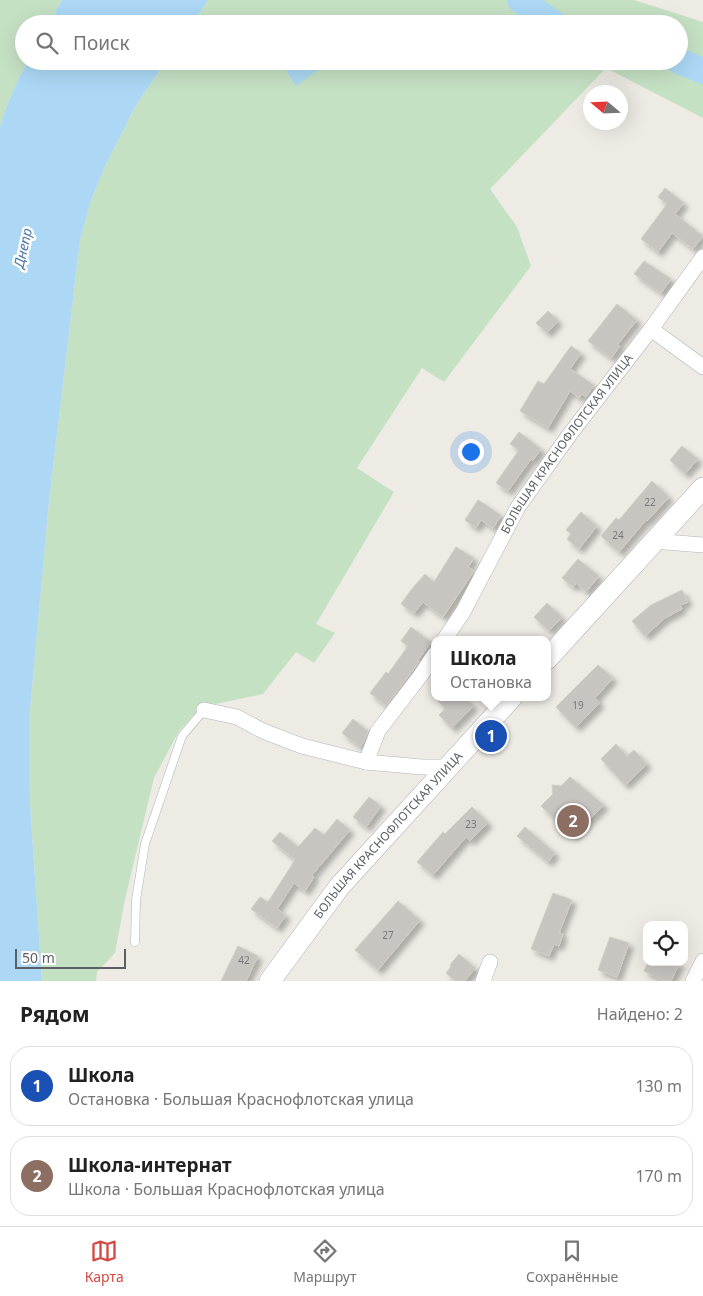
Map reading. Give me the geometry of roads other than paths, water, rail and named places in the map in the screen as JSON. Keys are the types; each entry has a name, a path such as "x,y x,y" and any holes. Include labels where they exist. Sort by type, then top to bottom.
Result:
{"main road":[{"path":"551,654 703,488"},
{"name":"БОЛЬШАЯ КРАСНОФЛОТСКАЯ УЛИЦА","path":"270,981 339,887 508,701"}],"street":[{"name":"БОЛЬШАЯ КРАСНОФЛОТСКАЯ УЛИЦА","path":"447,636 463,612 518,507 570,434 652,329 703,257"},
{"path":"652,329 703,367"},
{"path":"653,541 703,545"},
{"path":"366,762 378,731 431,660"},
{"path":"204,710 238,717 263,731 302,746 366,762 422,767 449,767"},
{"path":"693,981 703,961"},
{"path":"482,981 490,962"}],"lane":[{"path":"135,942 136,900 145,844 182,736 204,710"}],"water":[{"path":"62,0 208,0 198,15 54,15"},
{"name":"Днепр","path":"24,70 160,70 136,105 105,166 91,200 80,240 49,501 29,721 30,804 42,981 0,981 0,127"},
{"path":"286,70 318,70 296,86"}],"waterway":[{"path":"520,0 542,15"},
{"path":"688,65 703,71"}],"place":[{"name":"Школа","path":"491,736"},
{"name":"Школа-интернат","path":"573,821"}]}
